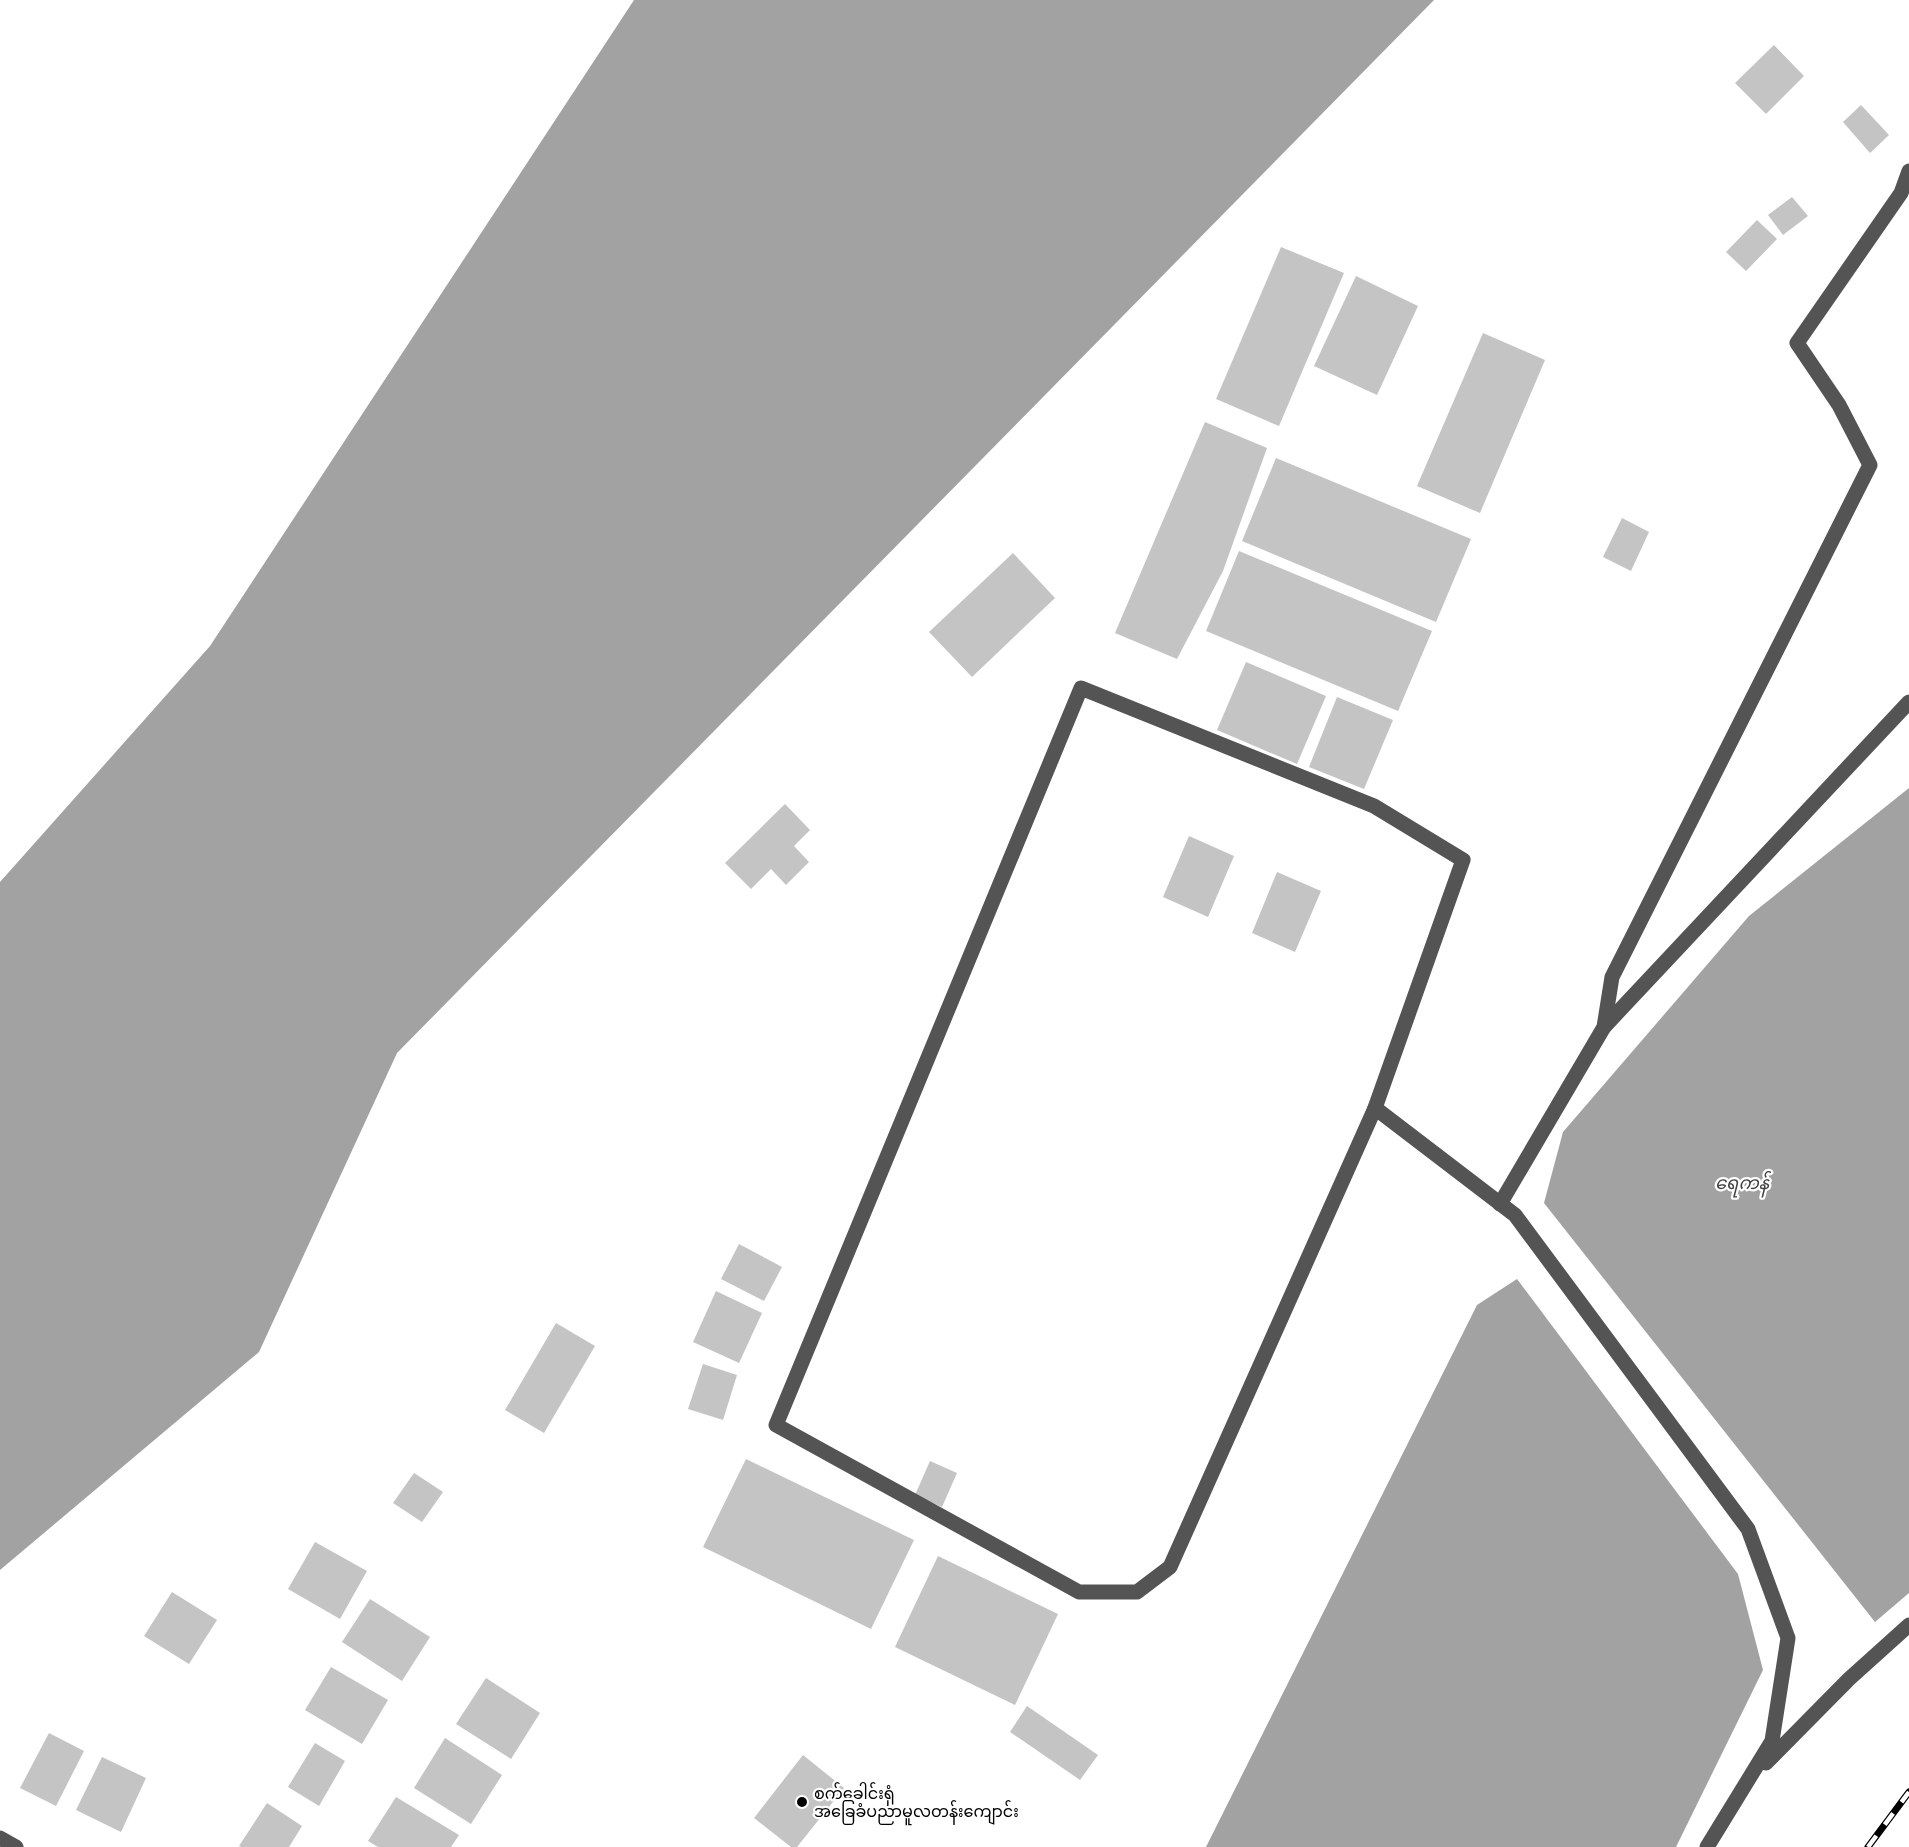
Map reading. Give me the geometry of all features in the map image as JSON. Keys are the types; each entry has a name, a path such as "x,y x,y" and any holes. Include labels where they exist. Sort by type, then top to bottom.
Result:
{"street":[{"path":"1604,1027 1612,977 1870,465 1839,405 1797,343 1900,193 1909,171"},
{"path":"1081,688 1374,806 1463,860 1375,1108 1170,1567 1137,1592 1079,1592 776,1425 1081,688"},
{"path":"1500,1204 1604,1027 1909,702"},
{"path":"1375,1108 1515,1215 1748,1529 1788,1638 1772,1741 1707,1847"},
{"path":"1747,1782 1850,1679 1909,1625"},
{"path":"0,1838 16,1847"}],"water":[{"path":"634,0 1434,0 397,1053 259,1352 0,1570 0,882 210,646"},
{"name":"ရေကန်","path":"1909,788 1909,1593 1875,1622 1544,1203 1563,1132 1749,916"},
{"path":"1517,1279 1738,1574 1763,1670 1676,1847 1206,1847 1477,1305"}],"building":[{"path":"1774,45 1804,76 1766,114 1735,83"},
{"path":"1861,105 1889,135 1870,153 1843,122"},
{"path":"1792,197 1808,216 1783,235 1768,215"},
{"path":"1757,220 1777,239 1746,271 1726,252"},
{"path":"1281,247 1344,273 1279,426 1216,399"},
{"path":"1356,276 1418,306 1377,395 1314,366"},
{"path":"1483,333 1545,360 1480,513 1417,486"},
{"path":"1205,422 1267,448 1223,571 1177,659 1115,633"},
{"path":"1276,458 1471,539 1436,622 1242,541"},
{"path":"1622,518 1649,532 1631,571 1603,557"},
{"path":"1239,551 1432,631 1398,711 1206,631"},
{"path":"1013,553 1055,598 972,677 929,632"},
{"path":"1246,662 1326,696 1297,764 1217,730"},
{"path":"1337,697 1393,720 1364,789 1309,767"},
{"path":"785,804 810,830 794,846 809,862 786,885 771,869 751,889 725,863"},
{"path":"1189,836 1234,856 1208,917 1163,897"},
{"path":"1277,872 1321,891 1295,952 1252,933"},
{"path":"739,1244 782,1267 764,1301 721,1279"},
{"path":"716,1291 762,1313 739,1363 693,1342"},
{"path":"556,1323 595,1346 544,1433 505,1410"},
{"path":"703,1364 737,1375 723,1420 688,1409"},
{"path":"746,1459 914,1540 871,1629 703,1547"},
{"path":"930,1461 957,1473 942,1507 915,1495"},
{"path":"414,1473 443,1492 422,1522 393,1503"},
{"path":"315,1542 367,1571 340,1619 288,1589"},
{"path":"938,1556 1058,1614 1015,1705 895,1647"},
{"path":"172,1592 217,1620 189,1664 144,1636"},
{"path":"370,1599 430,1637 402,1681 342,1642"},
{"path":"331,1667 388,1700 362,1744 305,1710"},
{"path":"486,1678 540,1713 511,1759 456,1724"},
{"path":"1027,1706 1098,1755 1080,1780 1010,1732"},
{"path":"49,1733 84,1751 56,1806 20,1788"},
{"path":"445,1738 502,1775 471,1824 414,1788"},
{"path":"315,1743 345,1761 319,1806 288,1787"},
{"path":"803,1755 844,1788 797,1847 791,1847 754,1818"},
{"path":"102,1757 146,1778 121,1832 76,1810"},
{"path":"396,1797 459,1835 451,1847 378,1847 368,1841"},
{"path":"267,1803 302,1826 289,1847 239,1846"}],"railway":[{"path":"1868,1847 1909,1792"}],"place":[{"name":"စက်ခေါင်းရုံ အခြေခံပညာမူလတန်းကျောင်း","path":"802,1802"}]}
